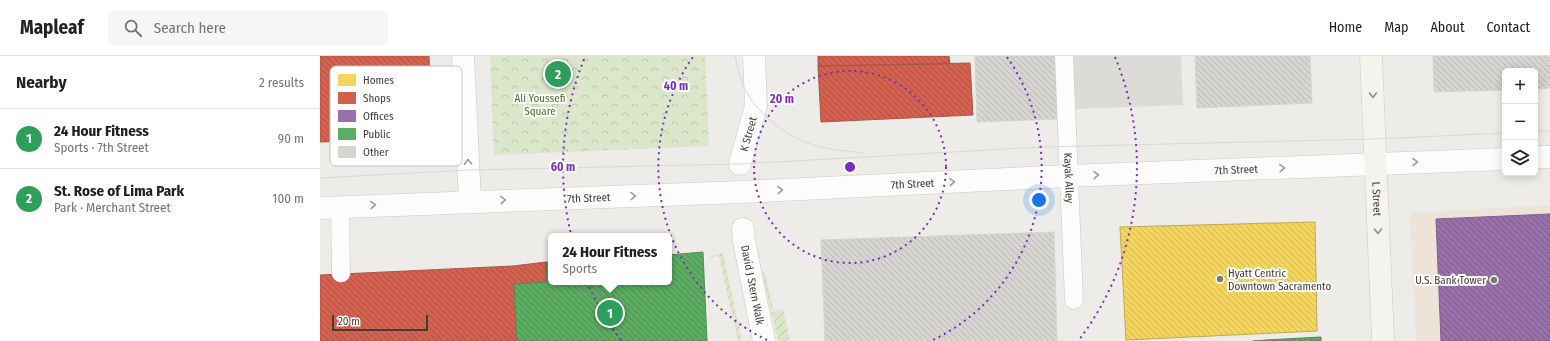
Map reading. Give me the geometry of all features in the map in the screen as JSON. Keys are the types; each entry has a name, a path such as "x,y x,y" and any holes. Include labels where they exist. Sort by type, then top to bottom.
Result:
{"main road":[{"name":"L Street","path":"1371,56 1383,341"}],"street":[{"path":"463,56 470,201"},
{"name":"K Street","path":"740,164 756,106 754,56"},
{"path":"1538,157 1550,157"},
{"name":"7th Street","path":"330,207 741,192 1069,176 1502,159"},
{"name":"David J Stern Walk","path":"743,229 744,241 764,341"}],"lane":[{"name":"Kayak Alley","path":"1064,56 1074,300"},
{"path":"330,207 341,273"}],"shaded area":[{"path":"1072,56 1181,56 1183,105 1074,109"},
{"name":"U.S. Bank Tower","path":"1550,205 1550,341 1416,341 1410,213"}],"green space":[{"name":"Ali Youssefi Square","path":"490,56 705,56 709,146 494,155"},
{"path":"723,253 742,341 738,341 719,256 710,258 710,256"},
{"path":"765,272 774,312 783,309 790,341 778,341 762,273"}],"building: Homes":[{"name":"Hyatt Centric Downtown Sacramento","path":"1315,222 1317,331 1126,340 1120,227"}],"building: Shops":[{"path":"320,56 429,56 429,66 330,66 330,142 320,142"},
{"path":"818,56 949,56 950,64 818,66"},
{"path":"970,63 973,115 821,122 818,66"},
{"path":"546,262 547,282 514,284 517,341 320,341 320,275 513,266"}],"building: Offices":[{"name":"U.S. Bank Tower","path":"1550,214 1550,341 1441,341 1436,219"}],"building: Public":[{"path":"703,252 707,341 517,341 514,284 547,282 546,262 548,262 548,285 672,285 672,255"},
{"path":"1321,337 1321,341 1253,341 1266,340"}],"building: Other":[{"path":"975,56 1055,56 1057,119 977,122"},
{"path":"1195,56 1310,56 1312,103 1197,108"},
{"path":"1433,56 1550,56 1550,88 1538,89 1538,68 1502,68 1502,90 1434,92"},
{"path":"1054,232 1057,341 825,341 821,240"}],"tram line":[{"path":"735,56 742,83 754,104 783,130 795,137 817,146 863,153"},
{"path":"1538,131 1550,131"},
{"path":"320,178 468,170 740,164 1042,147 1375,139 1502,133"}],"place":[{"name":"St. Rose of Lima Park","path":"558,74"},
{"name":"Hyatt Centric Downtown Sacramento","path":"1220,279"},
{"name":"U.S. Bank Tower","path":"1494,280"},
{"name":"24 Hour Fitness","path":"610,313"}]}
